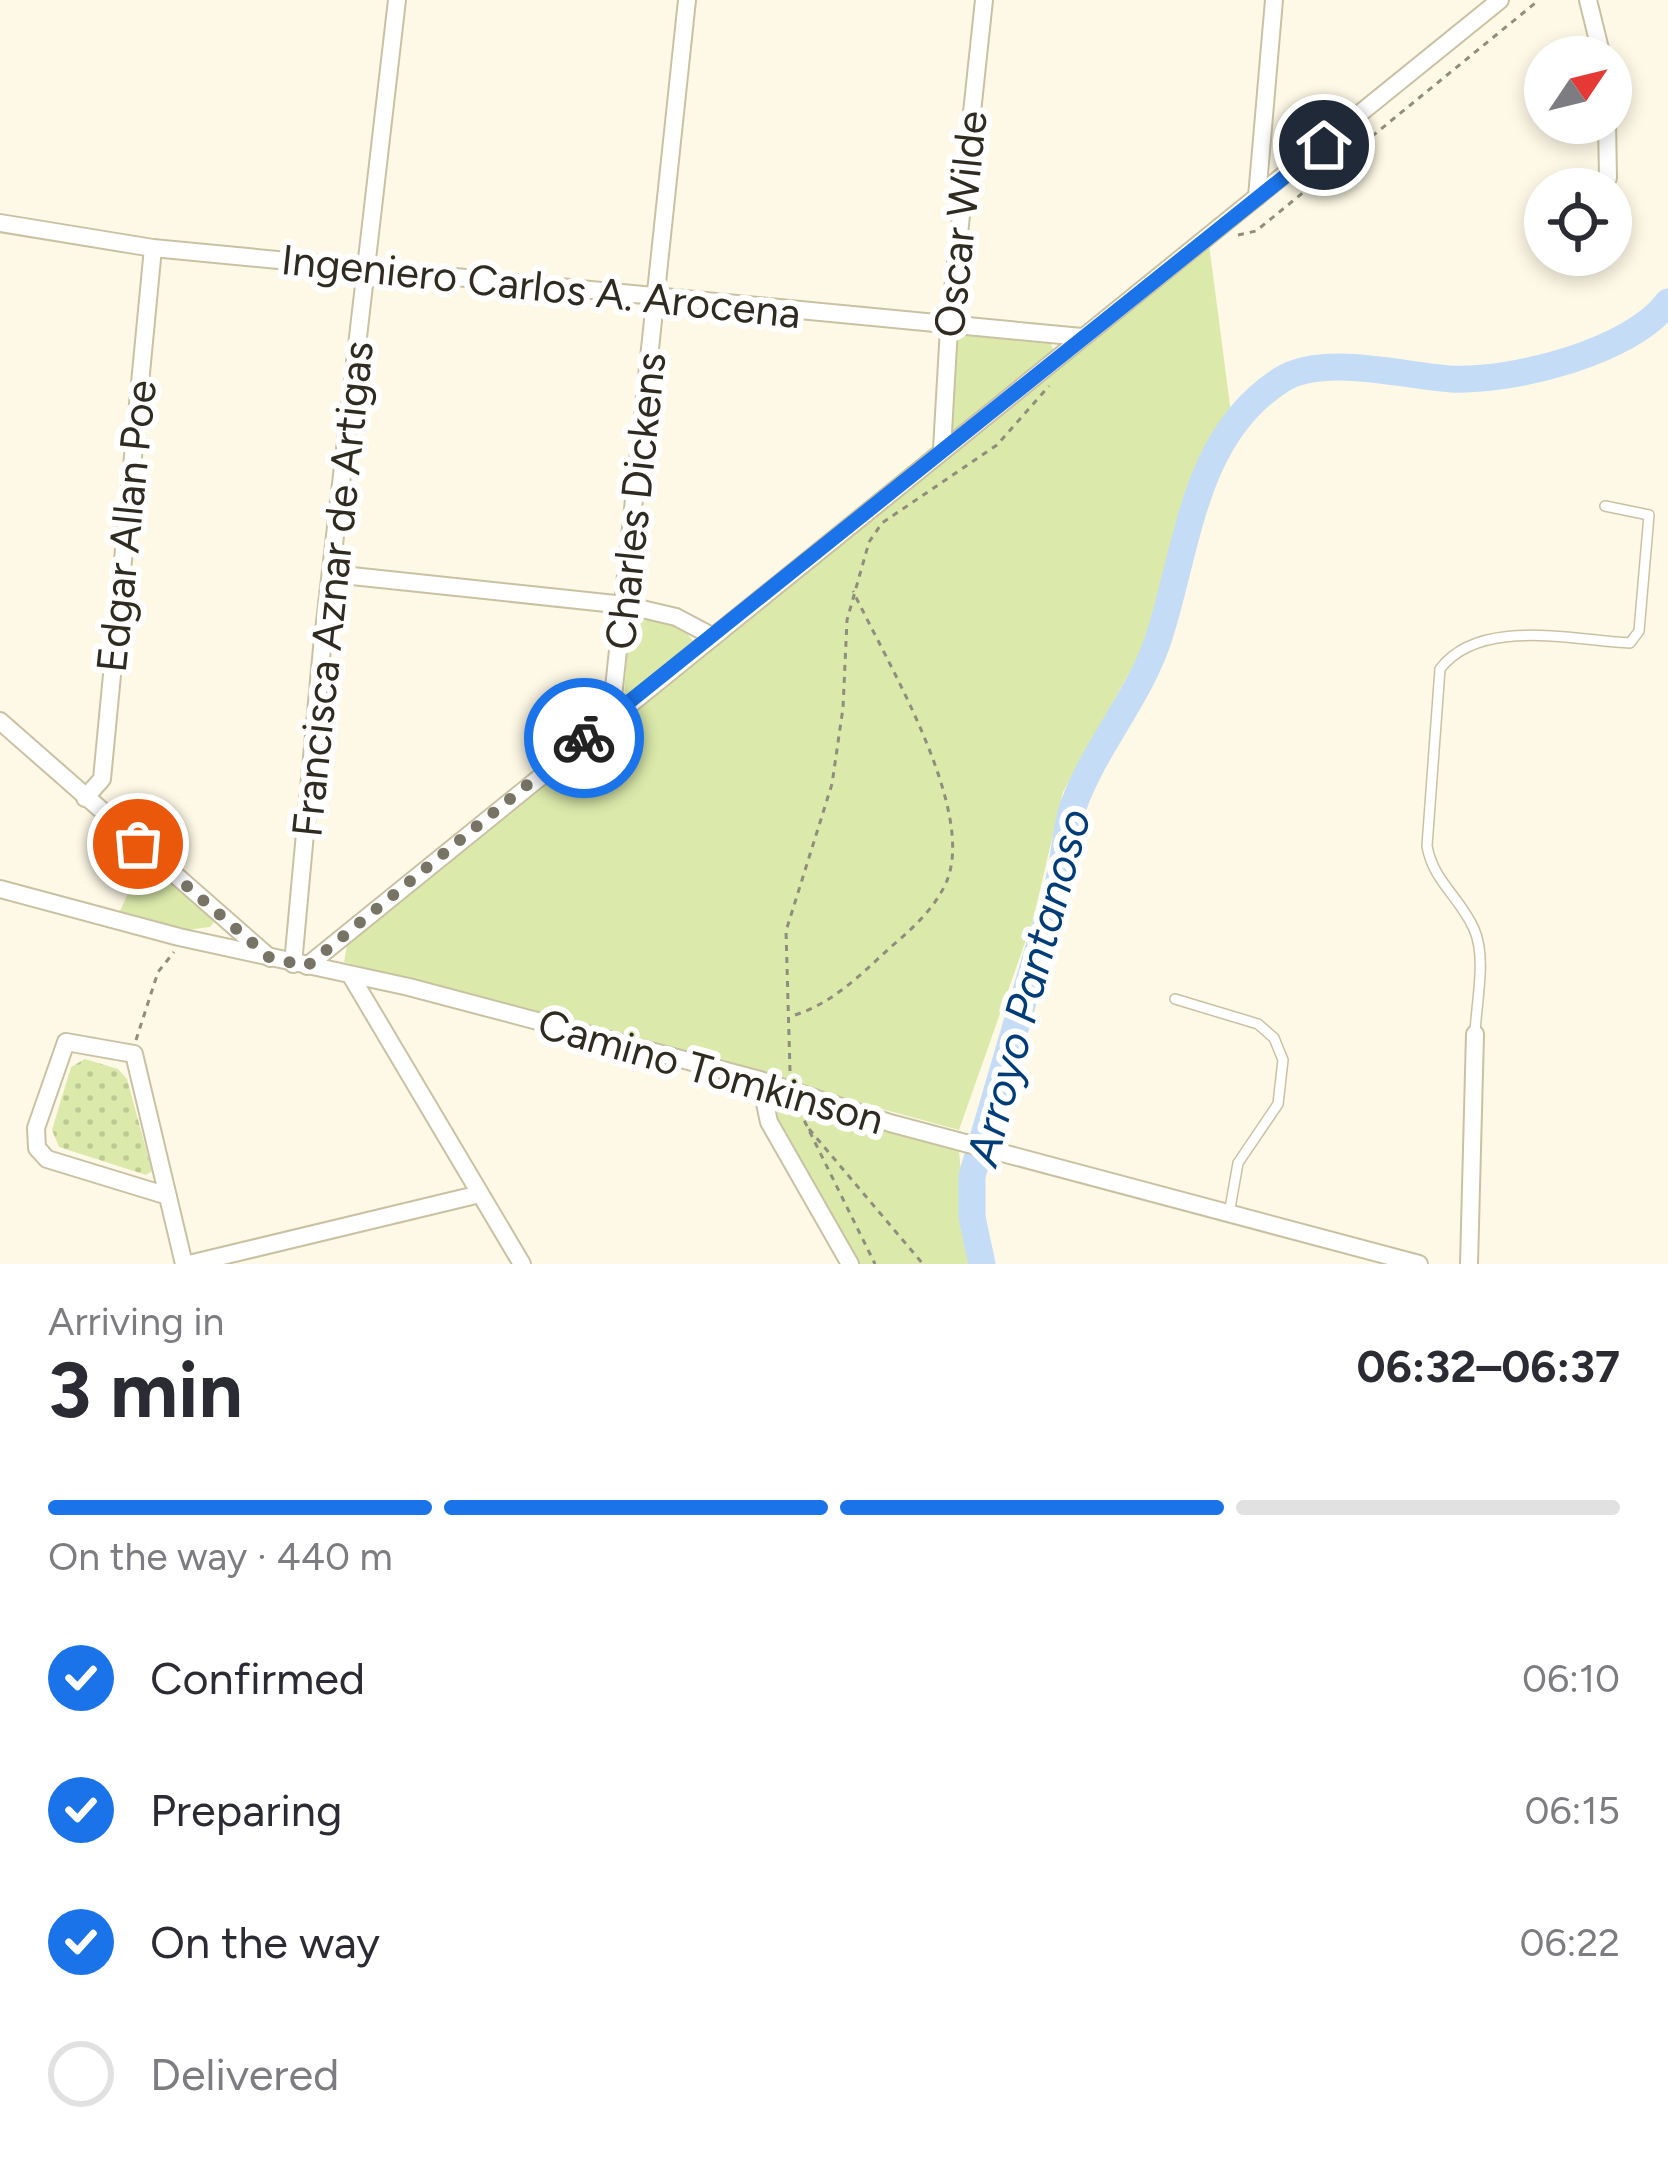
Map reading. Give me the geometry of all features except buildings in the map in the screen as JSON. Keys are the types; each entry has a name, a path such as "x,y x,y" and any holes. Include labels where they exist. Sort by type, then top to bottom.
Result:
{"street":[{"name":"Francisca Aznar de Artigas","path":"300,965 333,574 397,0"},
{"name":"Charles Dickens","path":"611,716 687,0"},
{"name":"Oscar Wilde","path":"942,449 949,328 984,0"},
{"path":"1257,197 1274,0"},
{"path":"300,965 1500,0"},
{"path":"1588,0 1597,36"},
{"name":"Ingeniero Carlos A. Arocena","path":"0,223 153,248 1082,338"},
{"name":"Edgar Allan Poe","path":"86,798 102,778 153,248"},
{"path":"333,574 625,605 676,617 710,635"},
{"path":"0,721 270,958"},
{"name":"Camino Tomkinson","path":"0,889 760,1080 1015,1157 1419,1264"},
{"path":"351,976 522,1264"},
{"path":"1469,1264 1475,1034"},
{"path":"168,1196 47,1159 37,1148 36,1128 65,1042 134,1054 187,1264 480,1194"},
{"path":"760,1080 769,1122 850,1264"}],"lane":[{"path":"1475,1034 1478,945 1474,927 1431,870 1427,846 1440,669 1455,650 1485,638 1630,643 1639,631 1648,514 1604,506"},
{"path":"1175,999 1258,1024 1274,1038 1282,1060 1278,1104 1238,1163 1228,1214"}],"path":[{"path":"1227,237 1256,231 1539,0"},
{"path":"875,1264 804,1124 794,1091 786,931 832,784 852,590 882,523 997,446 1058,376"},
{"path":"792,1016 840,993 934,904 948,880 955,836 948,794 852,590"},
{"path":"134,1054 158,972 172,960 179,937"},
{"path":"804,1124 923,1264"}],"green space":[{"path":"1209,244 1231,413 1199,480 1184,545 1146,643 1063,792 1033,920 959,1130 344,962 347,946 416,887"},
{"path":"970,331 1050,341 1054,352 951,433 956,340"},
{"path":"635,614 681,626 693,641 624,699 629,618"},
{"path":"145,856 209,909 214,922 210,927 186,930 120,911"},
{"path":"85,1059 118,1069 127,1079 152,1171 146,1175 59,1147 52,1130 71,1067"},
{"path":"783,1095 959,1151 970,1264 857,1264 767,1102 768,1096"}],"waterway":[{"name":"Arroyo Pantanoso","path":"982,1264 972,1217 972,1176 1060,877 1070,817 1082,785 1151,659 1198,496 1229,431 1252,403 1298,372 1341,367 1451,379 1506,375 1600,349 1651,320 1668,302"}],"way so far":[{"path":"138,844 270,958 307,966 584,738"}],"route":[{"path":"584,738 1324,145"}]}
